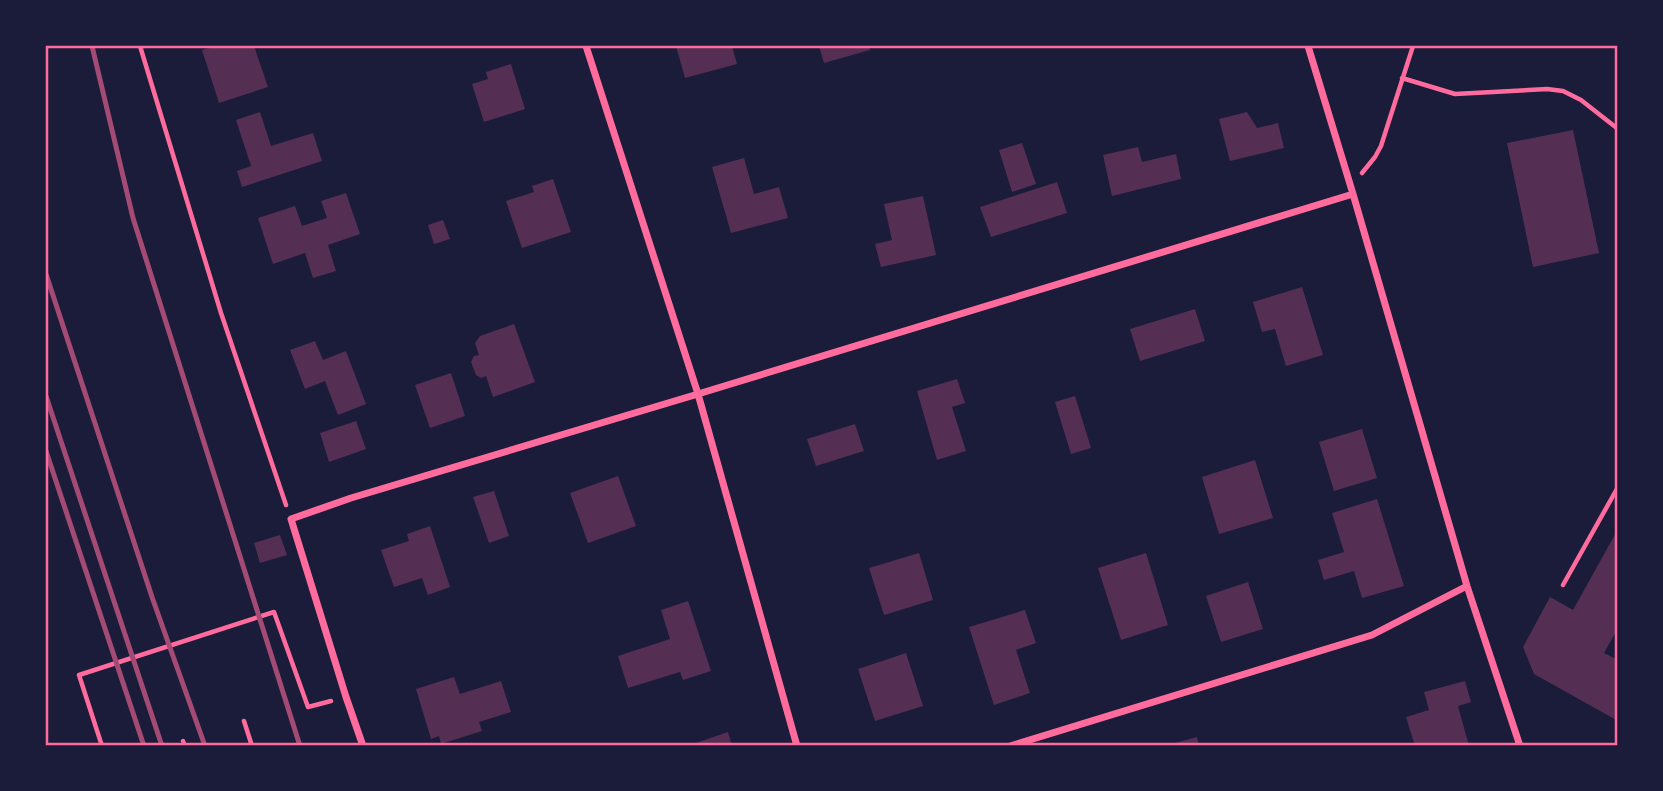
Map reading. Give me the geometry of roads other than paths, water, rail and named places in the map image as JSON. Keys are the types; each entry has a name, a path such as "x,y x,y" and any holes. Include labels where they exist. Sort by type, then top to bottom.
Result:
{"street":[{"path":"586,46 698,394 797,746"},
{"path":"1308,46 1466,586 1520,746"},
{"path":"363,746 291,519 351,498 1353,194"},
{"path":"1010,746 1372,635 1466,586"}],"railway":[{"path":"92,46 133,218 300,746"},
{"path":"46,274 152,597 205,746"},
{"path":"46,396 162,746"},
{"path":"46,451 144,746"}]}
